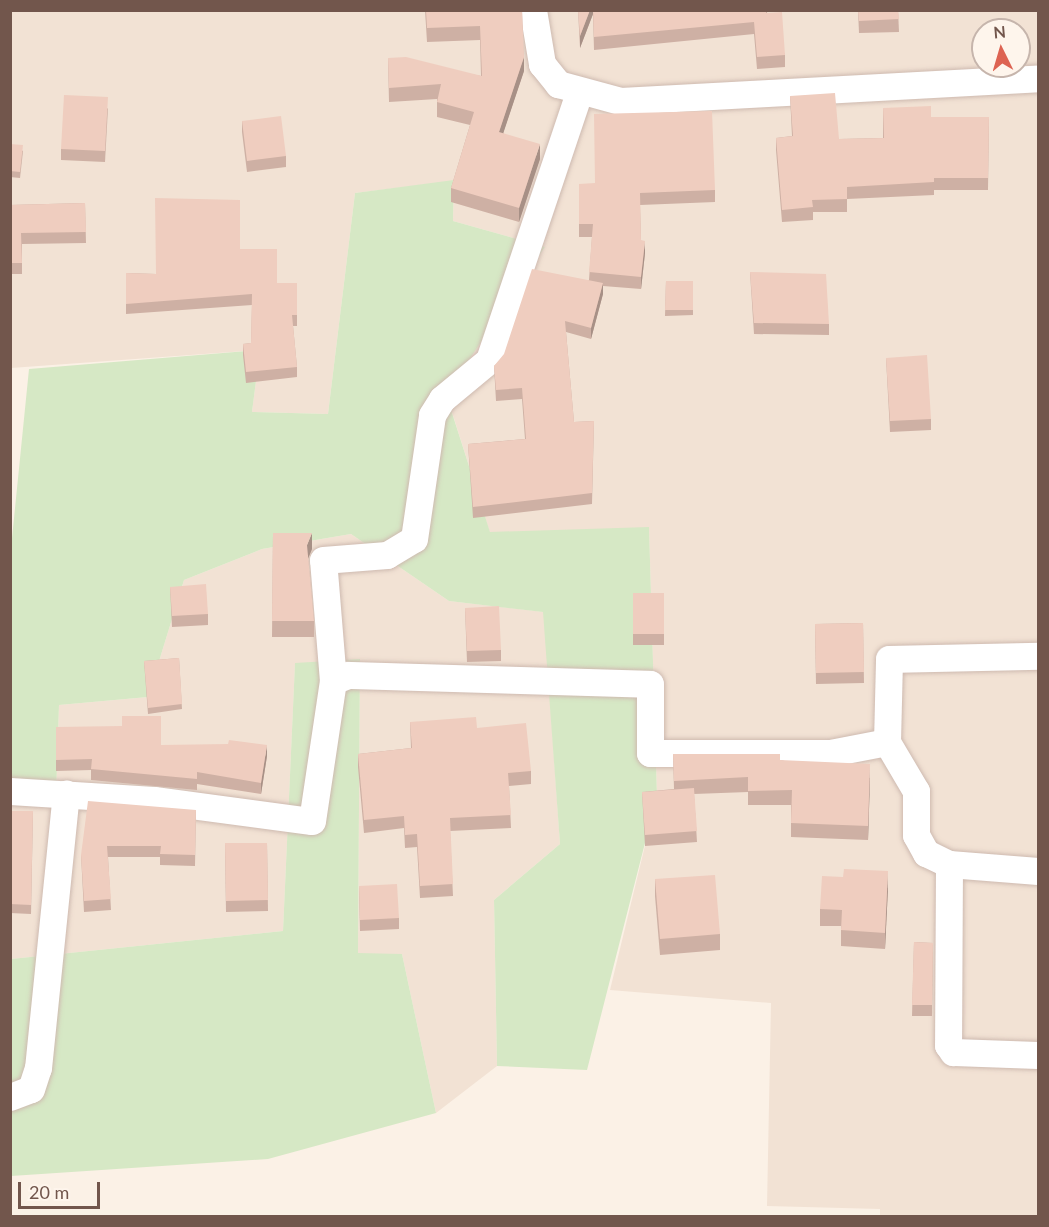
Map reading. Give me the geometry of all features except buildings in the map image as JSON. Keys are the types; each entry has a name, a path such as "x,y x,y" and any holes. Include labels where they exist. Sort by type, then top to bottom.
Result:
{"street":[{"path":"533,10 542,64 558,84 579,92 620,101 1038,78"},
{"path":"10,791 66,793 312,821 333,681 323,560 387,555 414,539 432,415 442,399 489,360 579,92"},
{"path":"1038,656 889,659 887,742 915,791 916,835 926,853 949,864 1038,871"},
{"path":"333,681 348,675 650,684 650,753 830,753 887,742"},
{"path":"10,1097 30,1089 38,1068 66,793"},
{"path":"949,864 948,1045 954,1052 1038,1055"}],"shaded area":[{"path":"10,11 1038,11 1038,1216 880,1216 880,1209 767,1206 771,1003 610,990 657,796 649,528 490,533 446,393 545,247 453,221 454,181 355,193 328,414 252,412 260,350 11,368"},
{"path":"351,534 449,601 544,612 560,844 494,900 497,1066 436,1113 402,954 358,954 360,659 295,664 283,931 11,959 10,801 56,797 59,705 148,697 184,580 262,549"}],"green space":[{"path":"454,180 453,221 545,247 446,394 490,532 649,527 657,796 587,1070 497,1066 494,900 560,844 543,612 449,601 351,534 262,549 184,580 148,697 59,705 56,797 11,801 10,558 29,369 260,350 252,412 328,414 355,193"},
{"path":"360,659 358,953 402,954 436,1113 268,1159 11,1176 11,959 283,931 295,663"}]}
